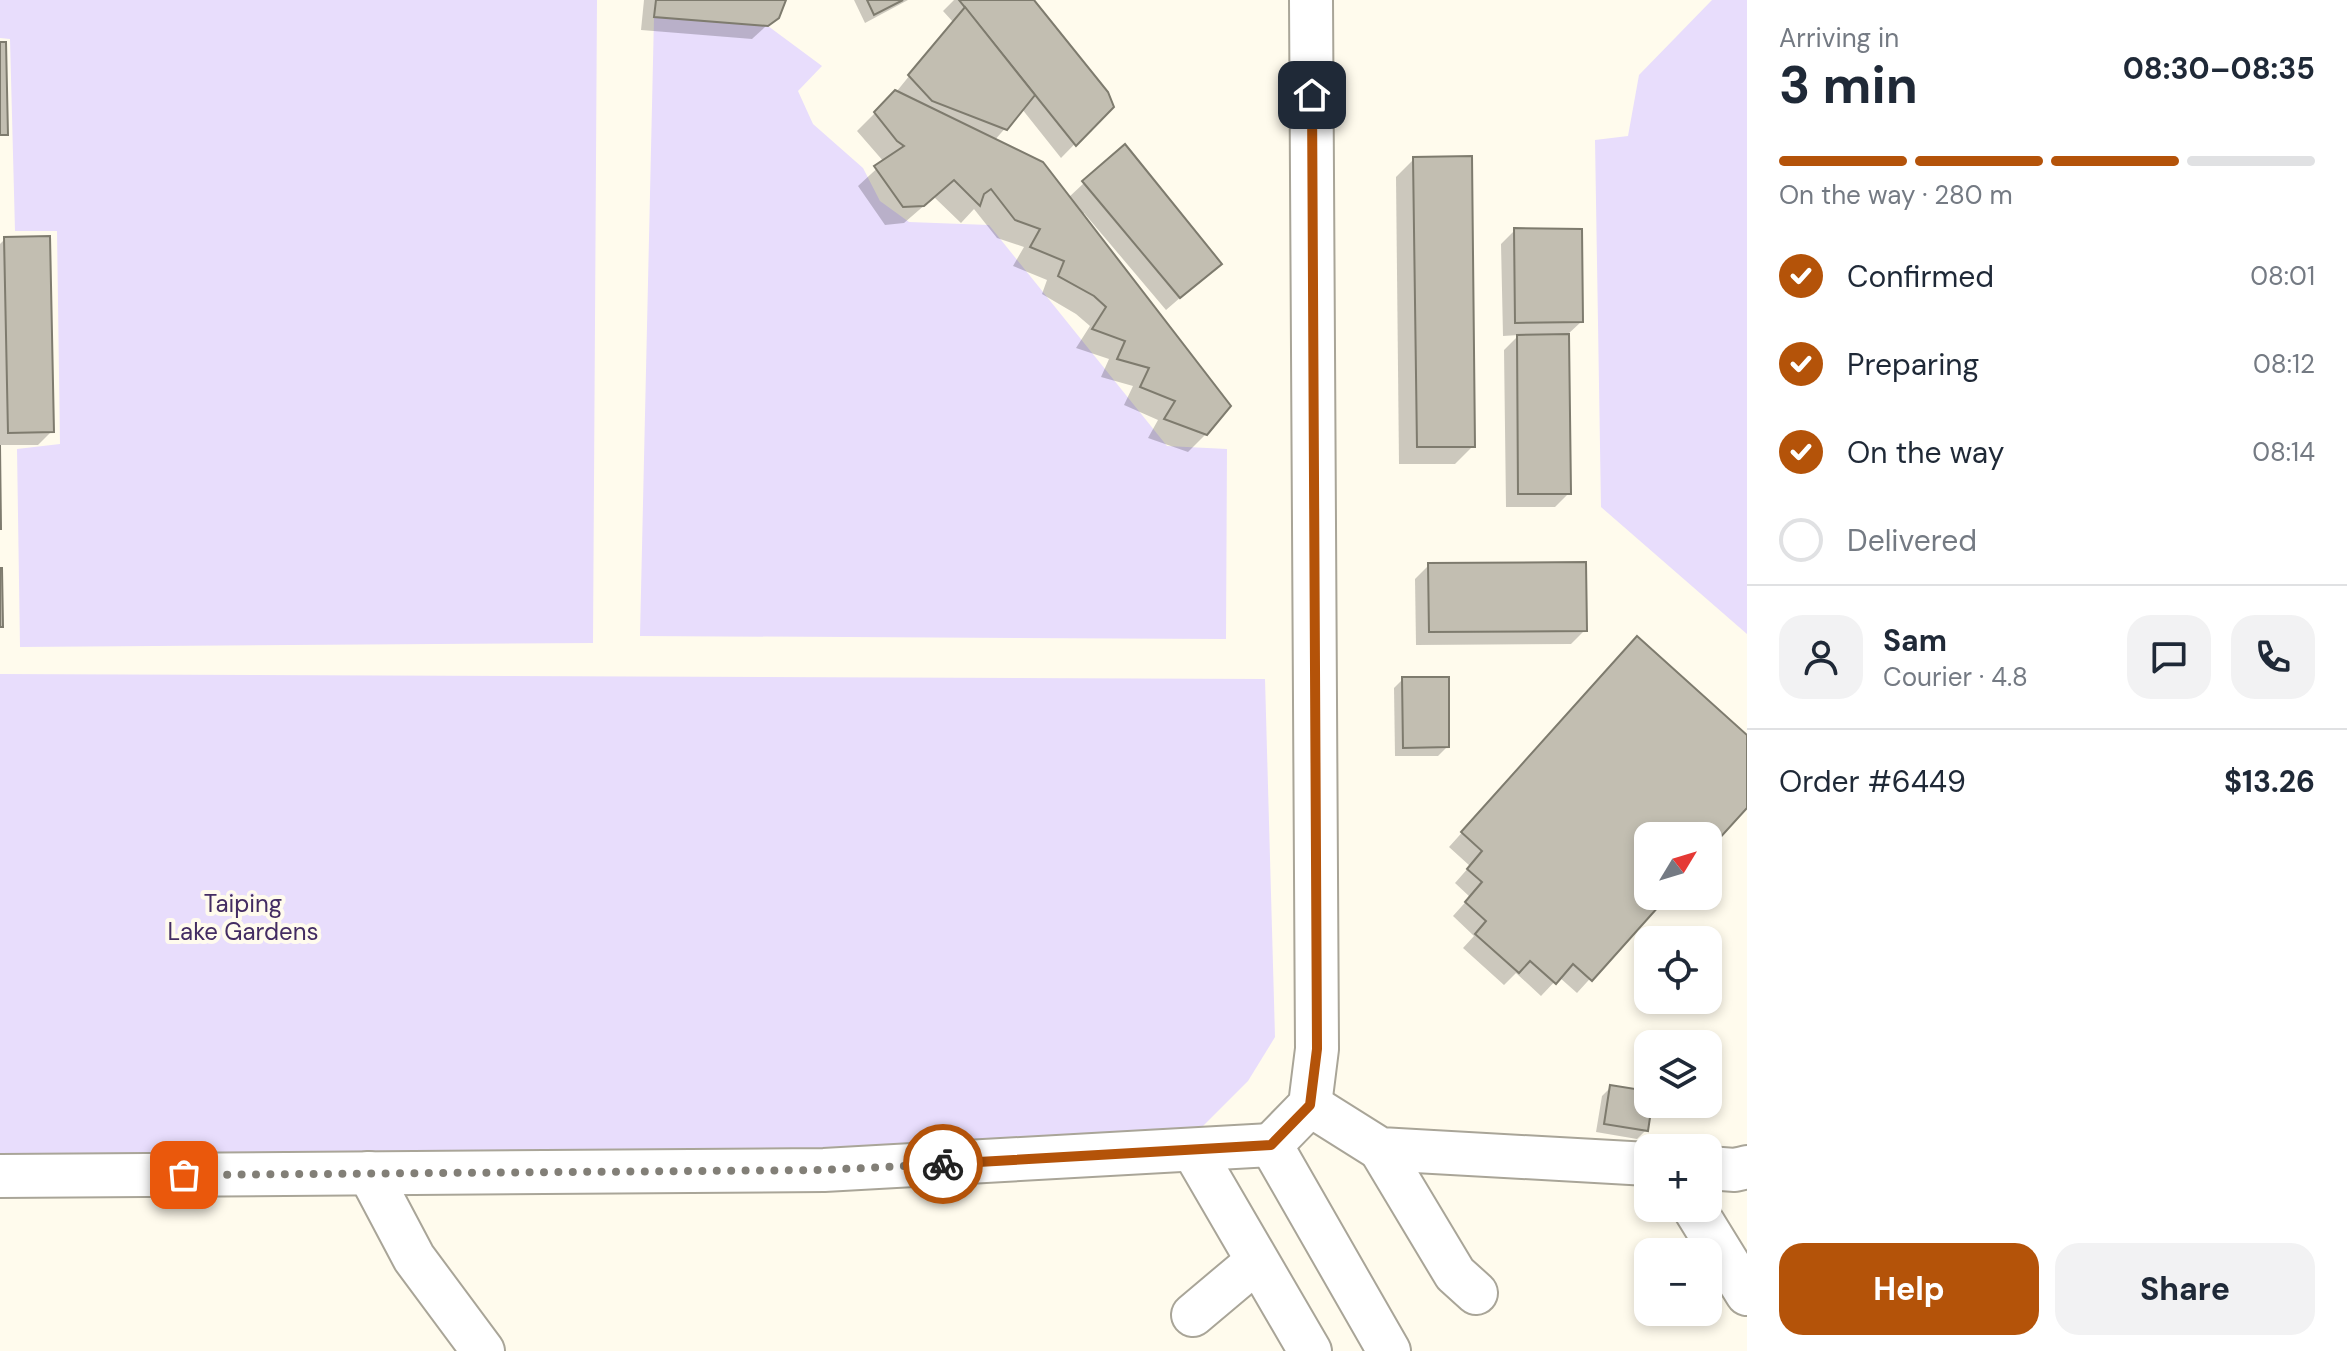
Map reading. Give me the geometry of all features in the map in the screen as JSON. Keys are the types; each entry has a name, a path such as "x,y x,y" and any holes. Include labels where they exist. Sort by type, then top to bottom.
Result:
{"street":[{"path":"0,1176 824,1170 1271,1145 1310,1105 1317,1049 1311,0"},
{"path":"1310,1105 1380,1149 1455,1274 1476,1293"},
{"path":"1271,1145 1389,1351"},
{"path":"1380,1149 1634,1163"},
{"path":"1193,1150 1310,1351"},
{"path":"1722,1169 1747,1167"},
{"path":"369,1173 414,1258 483,1351"},
{"path":"1703,1222 1747,1294"},
{"path":"1193,1315 1256,1262"}],"green space":[{"path":"0,0 597,0 593,643 20,647 17,449 60,444 57,231 15,231 10,39 0,38"},
{"path":"1712,0 1747,0 1747,634 1601,507 1595,140 1628,136 1639,75"},
{"path":"654,17 768,26 822,66 798,91 813,124 863,168 880,201 909,222 989,225 1167,446 1227,449 1226,639 640,636"},
{"name":"Taiping Lake Gardens","path":"0,674 1265,679 1275,1037 1248,1081 1198,1131 1080,1146 0,1161"}],"building":[{"path":"656,0 786,0 779,18 768,26 654,17"},
{"path":"867,0 903,0 874,15"},
{"path":"959,0 1034,0 1108,92 1114,107 1076,146"},
{"path":"965,7 1035,95 1007,130 932,101 908,75"},
{"path":"0,42 6,42 8,135 0,135"},
{"path":"895,90 1043,162 1231,406 1207,435 1164,419 1175,401 1140,387 1149,368 1117,359 1125,341 1092,329 1106,307 1094,296 1058,276 1064,261 1030,247 1040,229 1015,220 991,189 984,194 980,206 954,180 924,206 903,207 874,166 904,146 874,112"},
{"path":"1125,144 1222,264 1180,298 1082,181"},
{"path":"1472,156 1475,447 1417,447 1413,157"},
{"path":"1514,228 1582,229 1583,322 1515,323"},
{"path":"50,236 54,432 8,433 4,237"},
{"path":"1569,334 1571,494 1518,494 1517,335"},
{"path":"0,445 1,529 0,529"},
{"path":"1586,562 1587,631 1429,632 1428,563"},
{"path":"2,568 3,627 0,627"},
{"path":"1637,636 1747,735 1747,808 1722,836 1722,822 1634,822 1634,910 1655,910 1641,926 1634,926 1634,934 1592,981 1573,964 1556,984 1530,961 1519,973 1475,934 1486,921 1465,902 1482,882 1467,869 1482,851 1461,832"},
{"path":"1402,677 1449,677 1449,747 1403,748"},
{"path":"1610,1085 1634,1089 1634,1118 1650,1118 1648,1131 1604,1124"}],"way so far":[{"path":"184,1175 824,1170 943,1164"}],"route":[{"path":"943,1164 1271,1145 1310,1105 1317,1049 1312,95"}]}
